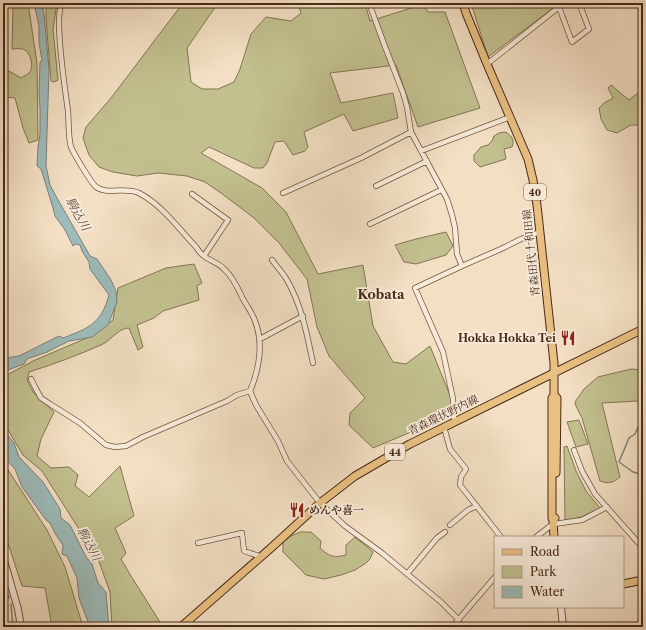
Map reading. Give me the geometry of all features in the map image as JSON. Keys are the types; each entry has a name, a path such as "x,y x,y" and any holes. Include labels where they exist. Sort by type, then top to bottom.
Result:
{"main road":[{"name":"青森田代十和田線","path":"463,3 486,64 528,159 533,180 553,356 554,394 552,398 551,444 552,518 554,523 554,536"},
{"name":"青森環状野内線","path":"181,627 320,503 355,476 410,444 643,329"},
{"path":"624,584 643,580"}],"street":[{"path":"61,3 59,20 60,48 69,122 70,143 78,161 96,187 111,191 130,190 138,192 150,200 162,210 204,256 224,268 238,288 255,321 260,339 257,368 254,382 250,391 256,405 278,441 288,461 320,503 346,526 382,553 441,602 459,620"},
{"path":"369,3 403,93 411,132 447,199 455,228 457,254 462,266"},
{"path":"486,64 564,3"},
{"path":"559,7 572,42 589,30 579,3"},
{"path":"422,151 510,117"},
{"path":"283,193 361,158 411,132"},
{"path":"376,186 427,162"},
{"path":"370,224 442,190"},
{"path":"192,194 228,220 204,256"},
{"path":"455,422 452,411 453,398 443,352 415,288 521,239 540,232"},
{"path":"272,260 287,279 303,316 313,363"},
{"path":"260,339 303,316"},
{"path":"31,379 42,398 80,423 106,445 116,447 126,446 143,437 250,391"},
{"path":"444,427 450,450 466,469 461,477 460,485 500,536"},
{"path":"574,450 582,471 595,494 643,548"},
{"path":"450,525 468,510 477,506"},
{"path":"537,536 554,523 582,520 607,508"},
{"path":"407,574 437,538 445,532"},
{"path":"198,543 242,533 244,551 262,556"},
{"path":"3,557 18,609 21,627"},
{"path":"452,627 494,578"},
{"path":"561,608 563,627"}],"green space":[{"path":"13,3 28,3 37,63 38,140 29,143 23,128 15,98 3,97 3,79 9,71 21,78 29,73 32,67 31,59 25,50 12,49"},
{"path":"46,3 57,3 53,29 58,80 54,82 51,81"},
{"path":"183,3 218,3 187,48 191,82 202,89 218,89 234,82 240,69 251,34 266,17 291,21 301,13 298,3 365,3 370,21 424,4 428,12 445,12 480,108 418,127 396,65 330,73 341,103 393,93 398,118 353,131 344,114 304,132 308,147 305,151 293,155 284,141 275,142 267,163 263,168 254,168 209,147 201,153 262,188 286,212 318,274 363,265 373,326 393,362 406,364 430,346 451,398 449,416 373,448 349,425 350,413 365,398 329,356 317,327 307,279 279,243 254,218 205,182 187,176 158,173 137,176 113,172 99,167 89,155 83,138 86,127 111,98"},
{"path":"471,3 560,3 488,57"},
{"path":"611,85 629,100 643,89 643,127 640,125 631,125 617,133 607,130 601,119 599,108 613,98 608,88"},
{"path":"505,132 511,136 513,140 512,147 504,149 506,159 480,167 474,161 474,155 481,147 488,145 494,136"},
{"path":"446,232 453,246 446,255 416,264 404,262 395,245 416,239"},
{"path":"194,264 202,283 197,286 199,300 163,311 154,318 137,325 143,347 138,350 129,328 125,328 103,344 29,372 27,380 33,392 54,412 41,439 37,456 51,468 69,467 78,475 75,486 89,497 120,466 134,516 115,528 126,553 121,559 163,627 112,627 110,592 98,559 42,471 23,455 3,422 3,377 33,361 89,337 113,320 118,288 166,268"},
{"path":"631,369 643,370 643,427 641,427 638,401 602,403 620,477 615,481 608,483 603,482 600,481 582,418 575,402 584,389 598,377"},
{"path":"579,420 588,444 576,447 567,422"},
{"path":"567,446 576,471 586,491 600,508 582,517 565,520 564,447"},
{"path":"3,462 47,530 65,567 83,627 52,627 45,588 22,586 7,540 5,507 3,500"},
{"path":"300,532 311,532 321,541 320,548 332,556 346,555 346,545 355,537 373,552 370,559 366,563 355,570 341,575 324,579 306,575 283,552 283,542"}],"water":[{"path":"34,3 42,3 49,69 46,166 50,185 90,256 97,259 111,280 116,291 117,302 108,325 92,337 69,341 47,352 27,359 24,364 3,373 3,360 6,358 19,356 59,336 63,338 93,324 102,313 109,295 90,269 89,262 80,245 76,244 73,246 65,230 55,216 41,169 37,166 40,134 40,62 42,60 39,43 39,26"},
{"path":"3,430 14,443 19,457 43,482 60,509 61,518 70,525 86,557 92,564 98,583 106,592 109,627 90,627 79,598 77,578 67,556 62,554 63,545 50,523 46,520 22,487 15,469 3,456"}],"waterway":[{"path":"643,414 640,416 640,423 635,434 629,438 619,462 633,472 643,475"},
{"path":"3,582 9,598"},
{"path":"11,604 13,627"}],"place":[{"name":"Hokka Hokka Tei","path":"568,338"},
{"name":"めんや喜一","path":"297,510"}],"district":[{"name":"Kobata","path":"381,294"}],"water label":[{"name":"駒込川","path":"78,214"},
{"name":"駒込川","path":"89,544"}]}
